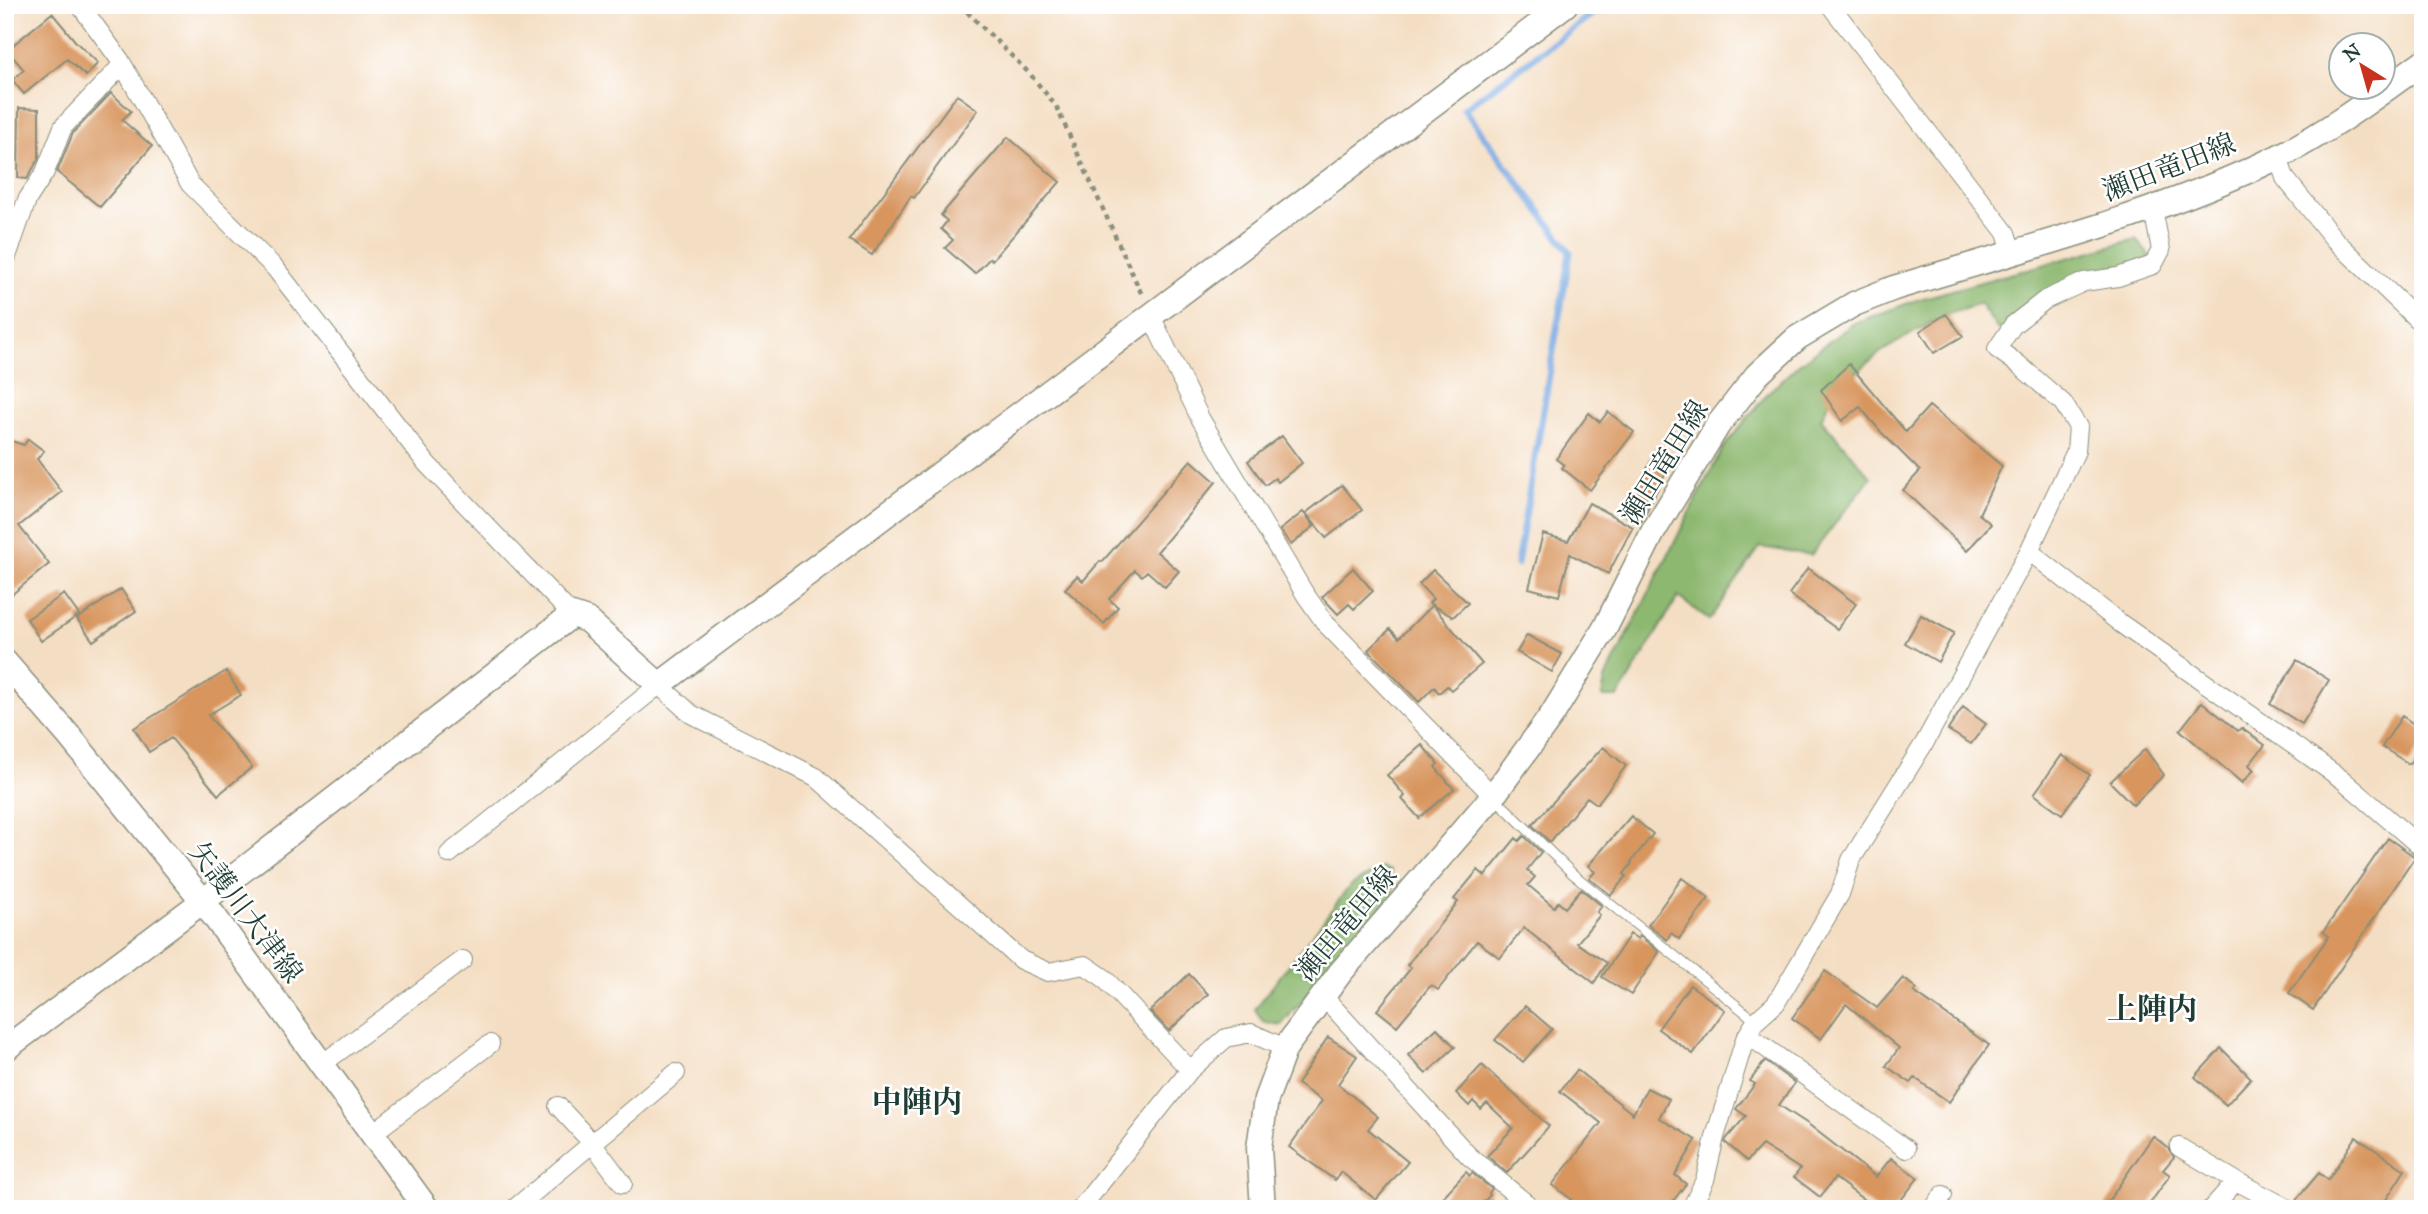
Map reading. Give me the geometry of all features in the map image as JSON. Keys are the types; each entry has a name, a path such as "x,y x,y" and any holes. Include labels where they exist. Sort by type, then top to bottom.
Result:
{"main road":[{"path":"5,1049 203,901 572,615 587,620 659,685 1565,5"},
{"name":"瀬田竜田線","path":"1263,1209 1259,1148 1266,1099 1285,1048 1349,963 1493,796 1552,715 1605,628 1660,520 1718,425 1757,375 1797,338 1854,304 1894,288 2153,209 2209,188 2278,156 2354,112 2423,62"},
{"name":"矢護川大津線","path":"5,662 71,737 203,901 427,1209"}],"street":[{"path":"80,5 122,65 190,184 275,268 427,464 572,615"},
{"path":"1830,5 2006,233 2012,252"},
{"path":"5,262 27,200 45,172 63,127 122,65"},
{"path":"2278,156 2285,178 2334,239 2423,325"},
{"path":"1691,1209 1705,1180 1715,1137 1752,1028 1776,1003 1840,894 1851,860 1925,742 2029,551 2076,451 2078,427 2063,403 2018,363 1997,349 2013,325 2045,300 2084,282 2118,277 2153,265 2161,250 2153,209"},
{"path":"1151,316 1200,418 1305,594 1326,624 1493,796"},
{"path":"2029,551 2120,623 2343,779 2423,849"},
{"path":"449,853 659,685 691,714 816,777 1021,960 1048,972 1085,965 1104,978 1190,1070"},
{"path":"322,1064 463,960"},
{"path":"1323,996 1469,1156 1533,1209"},
{"path":"1752,1028 1906,1149"},
{"path":"1080,1209 1190,1070 1226,1038 1251,1033 1285,1048"},
{"path":"373,1133 490,1044"},
{"path":"514,1209 676,1073"},
{"path":"558,1106 593,1144 624,1184"},
{"path":"2179,1147 2289,1209"},
{"path":"2211,1209 2236,1181"}],"lane":[{"path":"1493,796 1573,874 1752,1028"}],"path":[{"path":"960,5 1030,74 1056,106 1151,316"}],"green space":[{"path":"2136,239 2152,259 2095,279 2011,329 1998,330 1980,304 1942,316 1881,352 1834,391 1821,419 1871,477 1811,555 1760,547 1709,620 1678,597 1618,697 1602,697 1605,679 1722,449 1767,394 1799,364 1854,323 1920,299"},
{"path":"1381,868 1390,871 1393,894 1281,1025 1263,1022 1255,1009 1350,886"}],"building":[{"path":"52,13 98,63 86,76 67,59 24,94 12,80 24,70 7,50"},
{"path":"111,93 131,111 122,120 152,146 100,207 57,172 73,133"},
{"path":"957,95 978,110 914,198 911,196 872,255 849,240"},
{"path":"19,108 39,109 39,158 27,179 18,178"},
{"path":"1008,137 1060,182 992,260 990,258 975,274 945,248 953,240 941,229 947,221 941,215"},
{"path":"1946,314 1963,336 1934,353 1920,331"},
{"path":"1849,364 1906,432 1929,406 2002,466 1979,514 1991,524 1967,551 1903,490 1920,471 1860,407 1842,421 1821,390"},
{"path":"1608,412 1634,432 1590,490 1562,468 1564,465 1556,459 1589,413 1600,422"},
{"path":"1282,436 1302,463 1278,482 1275,478 1265,485 1248,461"},
{"path":"5,439 24,445 28,439 44,451 37,459 62,492 19,526 49,564 5,600"},
{"path":"1657,448 1674,456 1641,522 1625,514"},
{"path":"1191,460 1216,482 1157,552 1179,571 1165,587 1147,571 1142,576 1135,570 1109,599 1118,607 1104,624 1065,589 1077,576 1083,581 1100,561 1102,562"},
{"path":"1342,485 1362,510 1326,538 1306,513"},
{"path":"1589,503 1633,527 1608,574 1570,554 1559,596 1529,588 1543,534 1568,541"},
{"path":"1303,512 1314,526 1291,545 1280,530"},
{"path":"1353,568 1373,591 1354,609 1349,604 1338,614 1322,597"},
{"path":"1808,568 1856,604 1837,629 1789,594"},
{"path":"1433,570 1468,603 1453,617 1429,603 1433,599 1419,584"},
{"path":"121,589 136,611 93,641 77,619"},
{"path":"64,594 79,615 41,641 27,619"},
{"path":"1432,605 1482,664 1451,690 1447,686 1439,693 1434,687 1419,702 1368,650 1390,629 1399,638"},
{"path":"1921,615 1954,633 1938,662 1905,643"},
{"path":"1527,635 1562,654 1552,672 1517,652"},
{"path":"2297,660 2329,680 2302,724 2270,704"},
{"path":"226,671 241,695 208,715 252,767 218,795 171,738 149,752 134,728"},
{"path":"2202,702 2238,731 2241,728 2265,745 2249,765 2254,770 2242,783 2180,730"},
{"path":"1963,707 1986,724 1971,744 1948,730"},
{"path":"2402,716 2423,730 2423,743 2409,764 2382,747"},
{"path":"1422,745 1438,764 1435,767 1454,789 1419,818 1402,799 1405,796 1387,775"},
{"path":"1603,747 1626,766 1597,804 1587,797 1550,842 1532,825"},
{"path":"2145,749 2164,775 2133,805 2110,782"},
{"path":"2062,755 2090,775 2062,814 2034,794"},
{"path":"1631,816 1653,834 1631,862 1624,874 1626,876 1611,895 1589,878 1595,872 1588,866"},
{"path":"1524,836 1541,852 1527,870 1535,877 1528,885 1554,907 1558,902 1565,908 1581,889 1602,906 1597,912 1600,915 1577,943 1607,963 1594,983 1524,928 1500,958 1477,941 1438,990 1431,985 1397,1026 1377,1010 1411,968 1407,965 1458,902 1454,899 1478,870 1485,876 1516,838 1519,841"},
{"path":"2388,838 2415,857 2313,1010 2289,993 2329,936 2323,932"},
{"path":"1682,878 1709,898 1679,939 1671,933 1667,940 1648,925"},
{"path":"1630,934 1638,939 1640,936 1659,952 1631,995 1602,977"},
{"path":"1825,971 1877,1008 1903,978 1917,989 1914,992 1989,1045 1949,1102 1915,1078 1911,1083 1886,1066 1899,1048 1846,1004 1821,1039 1792,1018"},
{"path":"1189,974 1208,994 1169,1031 1150,1011"},
{"path":"1690,985 1725,1010 1693,1054 1658,1029"},
{"path":"1525,1006 1552,1029 1523,1062 1495,1040"},
{"path":"1437,1028 1455,1047 1426,1074 1408,1055"},
{"path":"1328,1037 1357,1056 1338,1084 1378,1117 1368,1129 1408,1162 1376,1200 1341,1172 1335,1180 1289,1147 1322,1101 1297,1084"},
{"path":"2221,1048 2251,1078 2226,1105 2195,1077"},
{"path":"1765,1061 1795,1083 1779,1105 1876,1177 1891,1158 1918,1178 1894,1209 1876,1209 1835,1178 1820,1197 1794,1177 1800,1169 1762,1145 1747,1161 1725,1142 1746,1116 1736,1109 1755,1084 1750,1081"},
{"path":"1482,1065 1549,1126 1507,1173 1487,1156 1513,1128 1487,1103 1481,1109 1473,1101 1469,1106 1456,1093"},
{"path":"1577,1070 1633,1114 1647,1088 1669,1099 1659,1118 1696,1140 1675,1175 1686,1184 1667,1209 1562,1209 1571,1199 1552,1185 1601,1123 1560,1091"},
{"path":"2153,1136 2168,1148 2174,1157 2163,1170 2170,1175 2146,1209 2103,1209"},
{"path":"2356,1137 2405,1170 2380,1209 2300,1209 2296,1200 2319,1173 2328,1180"},
{"path":"1466,1172 1470,1176 1472,1173 1492,1189 1490,1195 1477,1209 1432,1209"}],"waterway":[{"path":"1517,564 1570,252 1464,109 1604,5"},
{"path":"5,122 8,145 5,208"}],"district":[{"name":"上陣内","path":"2152,1009"},
{"name":"中陣内","path":"917,1102"}]}
